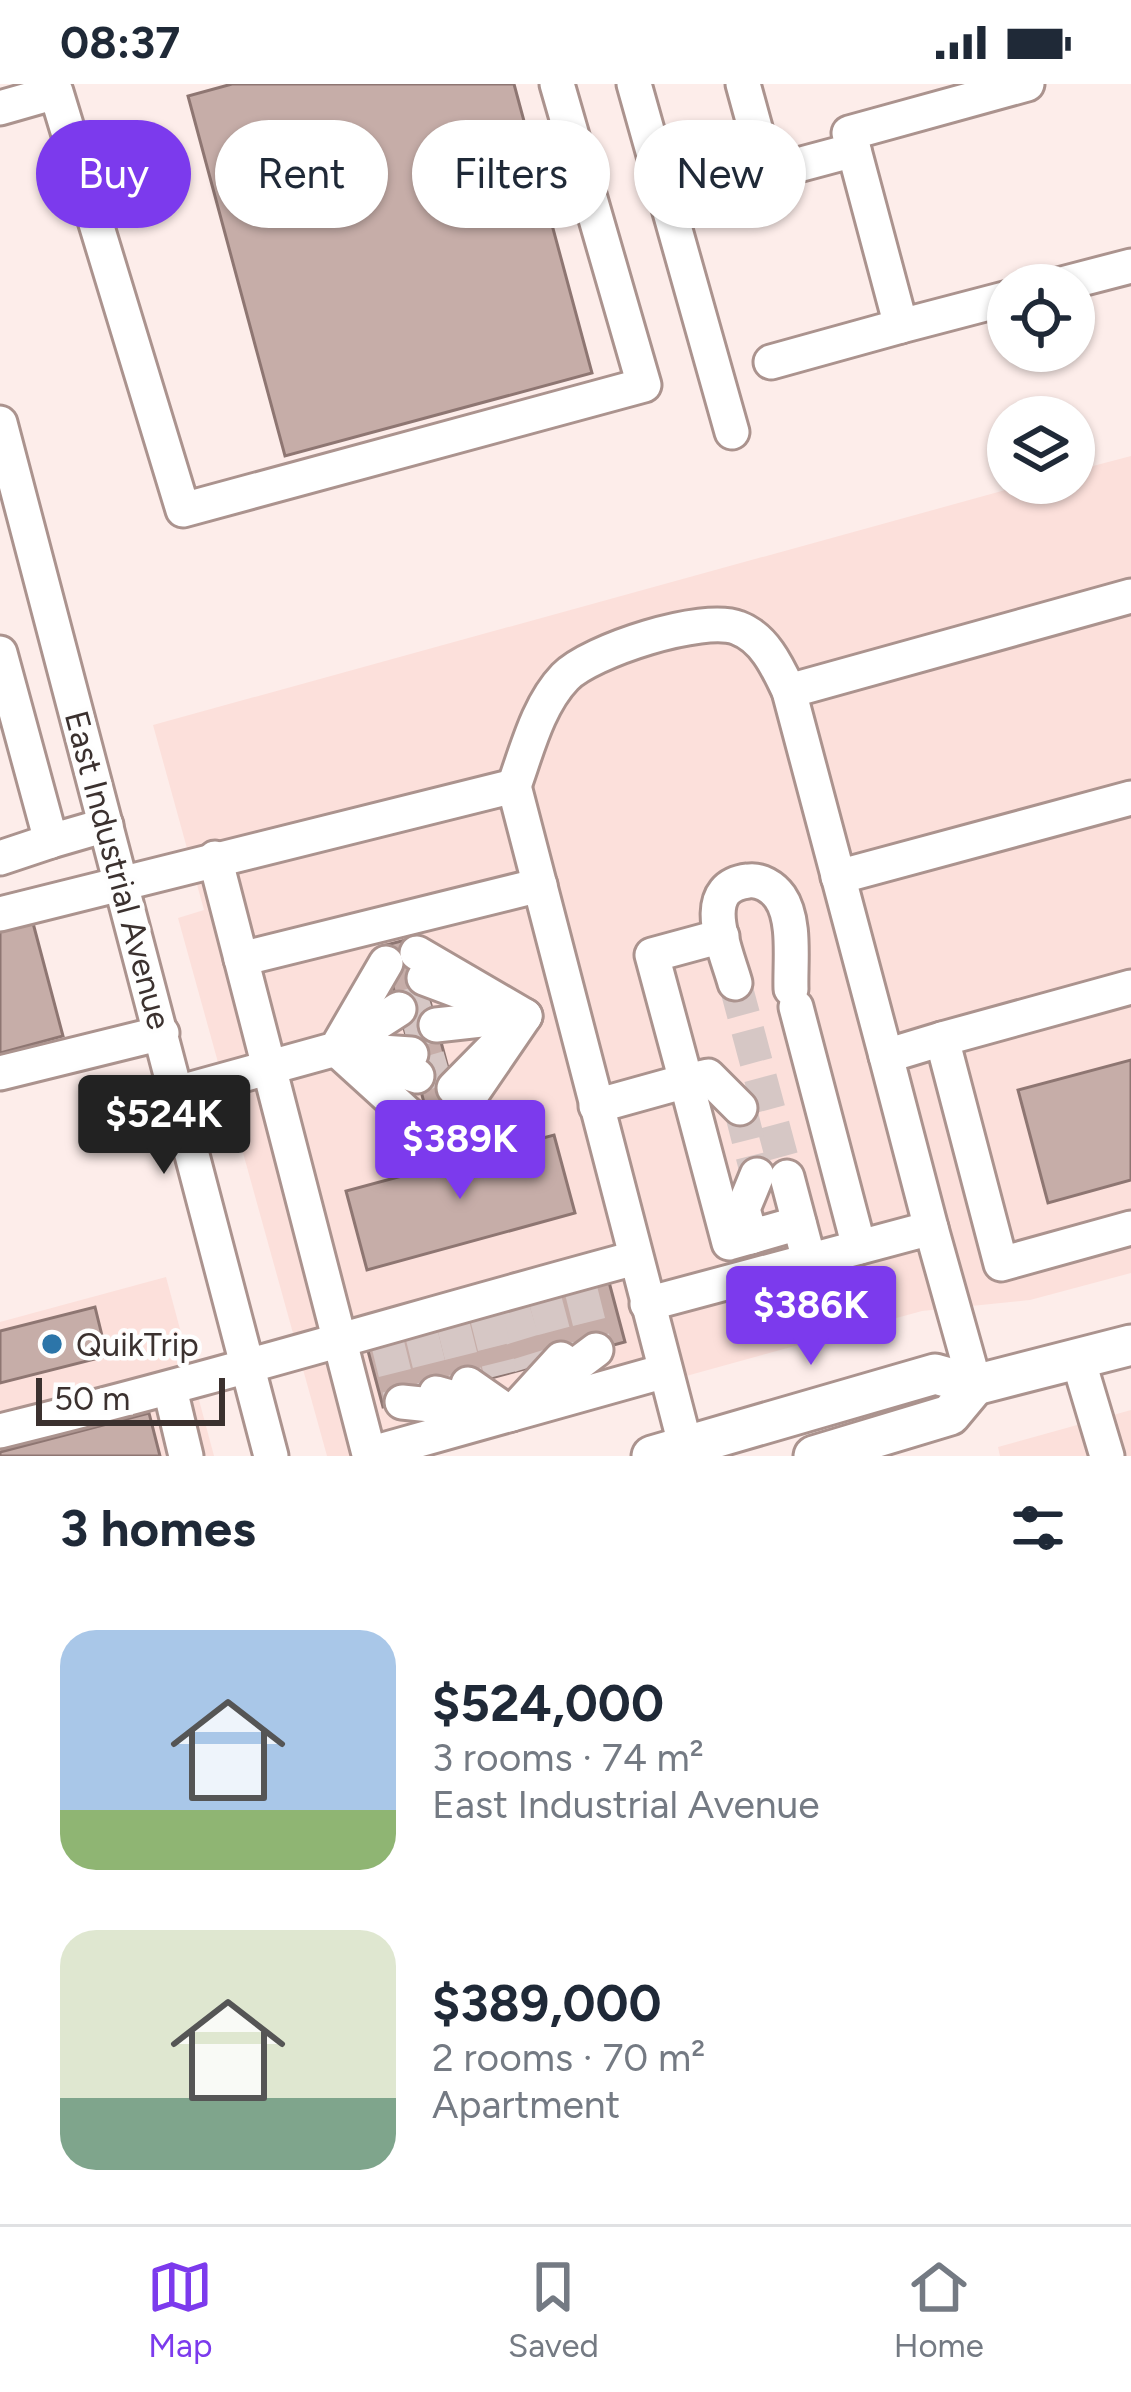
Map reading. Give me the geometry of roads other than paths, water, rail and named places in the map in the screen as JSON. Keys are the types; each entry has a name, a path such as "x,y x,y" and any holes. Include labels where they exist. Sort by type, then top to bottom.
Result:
{"main road":[{"path":"669,1450 935,1374 976,1385 1131,1345"},
{"path":"814,1456 950,1415 976,1385"}],"street":[{"path":"0,108 71,88 183,510 644,385 557,84"},
{"path":"634,84 644,120"},
{"path":"743,84 753,120"},
{"path":"901,326 849,133 1027,84"},
{"path":"806,164 854,150"},
{"path":"675,228 732,432"},
{"path":"1095,275 1131,266"},
{"path":"771,362 987,303"},
{"name":"East Industrial Avenue","path":"1,432 10,512 106,825 271,1456"},
{"path":"789,692 1131,596"},
{"path":"669,1450 665,1371 514,786 542,712 562,679 590,655 709,624 738,628 776,663 789,692 976,1385"},
{"path":"0,653 51,841"},
{"path":"0,914 514,786"},
{"path":"838,877 1131,798"},
{"path":"0,858 106,825"},
{"path":"215,858 369,1454 665,1371"},
{"path":"735,983 722,936 719,900 730,888 749,880 768,884 782,898 794,998 859,1247"},
{"path":"241,958 540,885"},
{"path":"722,936 652,955 697,1079 728,1243 756,1195"},
{"path":"886,1056 1131,987"},
{"path":"177,1093 336,1049 426,1048 570,1004"},
{"path":"336,1049 426,1048 525,1016"},
{"path":"336,1049 426,1048 525,1016"},
{"path":"426,1048 525,1016"},
{"path":"0,1073 162,1033"},
{"path":"942,1039 1001,1264 1131,1228"},
{"path":"596,1106 697,1079"},
{"path":"697,1079 732,1110"},
{"path":"756,1195 799,1222 809,1261"},
{"path":"756,1195 799,1222"},
{"path":"647,1304 931,1228"},
{"path":"437,1328 635,1258"},
{"path":"0,1431 170,1389 337,1337 581,1290"},
{"path":"387,1342 507,1305"},
{"path":"402,1402 512,1414 596,1350"},
{"path":"1078,1358 1107,1456"},
{"path":"512,1414 531,1367 512,1414"},
{"path":"452,1388 512,1414"},
{"path":"170,1389 186,1456"}],"tunnel":[{"path":"735,983 787,1177"},
{"path":"399,1009 429,999"},
{"path":"405,1033 436,1025"},
{"path":"417,1076 448,1067"},
{"path":"740,1108 757,1175"},
{"path":"434,1138 465,1129"},
{"path":"581,1290 596,1350"},
{"path":"545,1299 561,1359"},
{"path":"513,1308 531,1367"},
{"path":"486,1315 501,1375"},
{"path":"453,1324 468,1384"},
{"path":"421,1332 436,1393"},
{"path":"387,1341 402,1402"}],"place":[{"name":"QuikTrip","path":"52,1344"}]}
